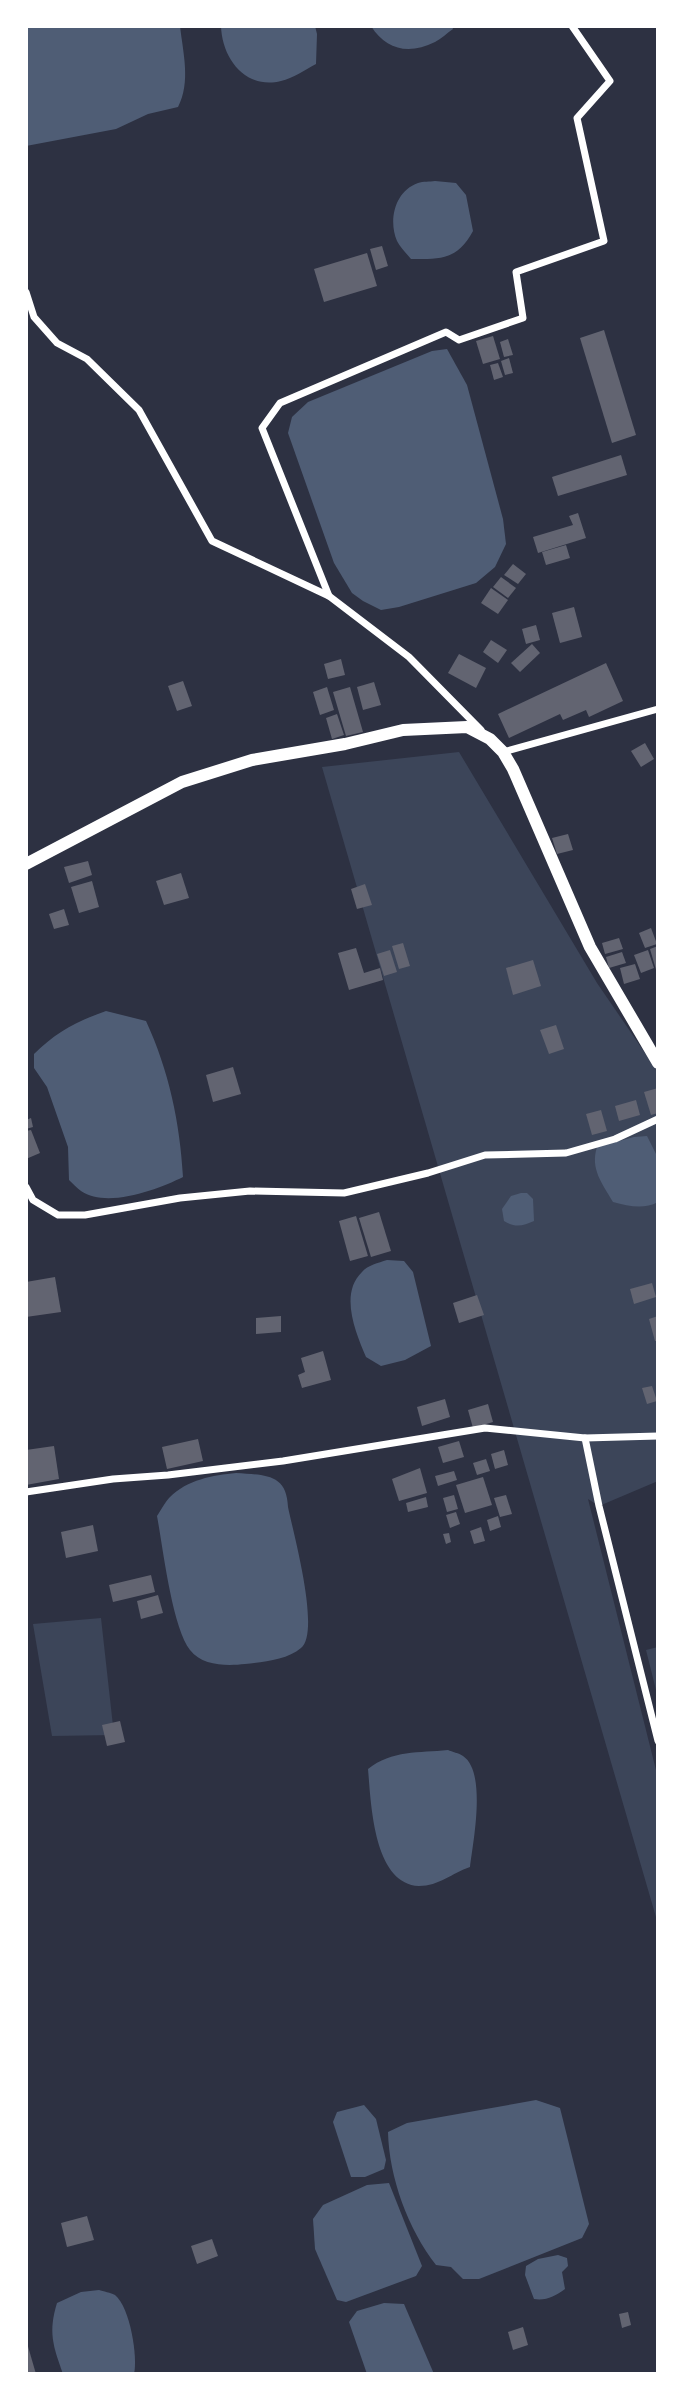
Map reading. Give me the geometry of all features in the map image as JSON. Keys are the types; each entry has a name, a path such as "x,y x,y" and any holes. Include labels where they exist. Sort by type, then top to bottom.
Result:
{"street":[{"path":"328,596 262,428 280,403 376,360 446,332 459,340 523,318 516,272 604,241 577,118 610,81 572,26"},
{"path":"26,292 34,317 57,343 87,359 139,410 212,541 328,596 409,657 503,752 513,769 590,947 658,1063"},
{"path":"503,752 658,709"},
{"path":"26,864 182,782 252,760 345,744 403,730 467,727 490,739"},
{"path":"26,1187 33,1200 58,1215 85,1215 180,1198 250,1191 344,1193 428,1173 485,1155 566,1153 615,1139 658,1119"},
{"path":"26,1492 113,1479 283,1461 485,1428 585,1438 658,1436"},
{"path":"585,1438 599,1506 658,1741"}],"shaded area":[{"path":"26,26 180,26 185,78 178,107 148,114 116,129 26,146"},
{"path":"221,26 315,26 316,64 281,81 257,81 238,69 231,60 222,38"},
{"path":"371,26 452,26 453,29 435,42 407,49 391,45"},
{"path":"420,182 456,183 466,195 473,231 455,253 440,258 411,259 398,243 394,233 396,207 399,199 410,187"},
{"path":"447,349 467,385 503,519 506,544 495,567 476,583 381,610 352,593 334,563 288,433 292,417 308,402 432,351"},
{"path":"459,752 597,983 658,1072 658,1481 599,1506 588,1499 658,1778 658,1924 322,767"},
{"path":"106,1011 146,1021 172,1098 183,1177 161,1187 118,1198 92,1196 81,1191 69,1180 68,1147 47,1087 34,1068 34,1054 50,1040 67,1028"},
{"path":"647,1136 658,1158 658,1202 641,1207 613,1202 596,1169 597,1147"},
{"path":"527,1193 533,1199 534,1221 512,1225 504,1221 502,1209 511,1196"},
{"path":"387,1260 404,1261 413,1272 431,1346 405,1360 381,1366 366,1357 354,1325 351,1302 355,1281 362,1272"},
{"path":"236,1473 272,1478 287,1496 304,1581 308,1623 306,1638 301,1648 289,1655 274,1660 223,1665 208,1662 195,1655 184,1639 173,1606 157,1516 170,1497 184,1486 209,1477"},
{"path":"101,1618 114,1735 52,1736 33,1624"},
{"path":"658,1647 658,1698 646,1650"},
{"path":"448,1750 463,1756 470,1764 475,1777 477,1808 470,1867 439,1882 426,1885 404,1882 392,1872 377,1839 368,1769 396,1755"},
{"path":"536,2100 560,2108 589,2224 582,2238 479,2279 463,2279 451,2267 436,2265 417,2235 396,2184 388,2132 407,2123"},
{"path":"364,2105 376,2119 386,2160 384,2169 365,2177 351,2177 333,2122 337,2112"},
{"path":"389,2183 422,2266 416,2276 346,2302 337,2300 315,2249 313,2219 323,2205 367,2185"},
{"path":"558,2255 567,2258 568,2266 562,2272 565,2289 550,2297 534,2299 525,2275 526,2266 538,2259"},
{"path":"99,2290 115,2295 125,2310 134,2345 134,2374 63,2374 53,2339 57,2303 81,2292"},
{"path":"384,2303 404,2304 434,2374 367,2374 349,2322 357,2311"}],"building":[{"path":"382,246 388,266 376,270 370,249"},
{"path":"367,253 377,286 324,302 314,269"},
{"path":"604,330 636,435 612,443 580,338"},
{"path":"493,336 500,359 483,364 476,341"},
{"path":"508,339 513,355 504,357 500,342"},
{"path":"509,358 513,373 505,375 501,361"},
{"path":"498,363 503,377 494,380 490,365"},
{"path":"621,455 627,475 558,496 552,477"},
{"path":"578,513 586,538 538,553 533,537 573,525 569,516"},
{"path":"566,545 570,558 546,565 542,552"},
{"path":"513,564 526,574 518,584 504,575"},
{"path":"501,577 516,588 508,598 493,587"},
{"path":"491,588 508,600 498,614 481,603"},
{"path":"574,607 582,637 560,643 552,613"},
{"path":"536,625 540,640 526,644 522,629"},
{"path":"491,640 507,650 498,663 483,652"},
{"path":"532,644 540,653 520,672 511,663"},
{"path":"459,654 486,668 476,688 448,673"},
{"path":"341,659 345,675 328,679 324,664"},
{"path":"606,663 623,701 589,717 586,710 563,720 560,714 509,738 498,714"},
{"path":"183,681 192,706 177,711 168,686"},
{"path":"374,682 381,705 363,710 357,687"},
{"path":"327,687 334,710 320,715 313,692"},
{"path":"350,687 363,732 346,736 333,692"},
{"path":"337,714 344,735 332,739 326,718"},
{"path":"645,743 654,759 641,767 631,751"},
{"path":"568,834 573,850 557,854 552,838"},
{"path":"88,861 92,875 69,883 64,867"},
{"path":"181,873 189,898 164,905 156,881"},
{"path":"92,881 99,907 79,913 71,887"},
{"path":"365,884 372,905 357,909 351,889"},
{"path":"64,909 69,925 54,929 49,914"},
{"path":"651,928 657,944 645,948 639,933"},
{"path":"619,938 623,949 605,954 602,943"},
{"path":"403,943 410,966 399,969 392,946"},
{"path":"658,946 658,973 657,973 650,949"},
{"path":"356,948 364,973 380,968 383,980 349,990 338,953"},
{"path":"390,950 397,972 384,976 377,954"},
{"path":"648,950 654,968 641,973 634,955"},
{"path":"622,952 626,963 609,968 606,957"},
{"path":"533,960 541,986 513,995 506,968"},
{"path":"635,964 640,979 624,984 620,968"},
{"path":"556,1025 564,1049 549,1054 540,1030"},
{"path":"233,1067 241,1094 213,1102 206,1075"},
{"path":"658,1088 658,1113 651,1115 644,1092"},
{"path":"636,1100 640,1115 619,1121 615,1106"},
{"path":"601,1110 607,1131 592,1135 586,1114"},
{"path":"31,1118 33,1127 26,1129 26,1120"},
{"path":"31,1130 40,1153 26,1159 26,1131"},
{"path":"379,1212 391,1251 371,1257 359,1218"},
{"path":"356,1216 368,1256 350,1261 339,1221"},
{"path":"55,1277 61,1312 26,1317 26,1282"},
{"path":"652,1283 656,1297 634,1304 630,1289"},
{"path":"477,1295 484,1315 459,1323 453,1303"},
{"path":"281,1316 281,1332 256,1334 256,1318"},
{"path":"658,1316 658,1341 655,1341 649,1319"},
{"path":"323,1351 331,1380 302,1388 298,1375 305,1372 301,1358"},
{"path":"652,1386 657,1401 647,1404 642,1388"},
{"path":"445,1399 450,1417 422,1426 417,1407"},
{"path":"488,1404 493,1422 473,1428 468,1410"},
{"path":"198,1439 203,1461 167,1469 162,1447"},
{"path":"459,1441 464,1457 443,1463 438,1447"},
{"path":"54,1446 59,1479 26,1485 26,1450"},
{"path":"504,1450 508,1465 495,1469 491,1454"},
{"path":"486,1459 490,1471 477,1475 473,1463"},
{"path":"420,1468 427,1493 399,1501 392,1479"},
{"path":"454,1471 457,1480 438,1486 435,1476"},
{"path":"483,1477 492,1505 465,1513 456,1485"},
{"path":"454,1495 458,1509 447,1512 443,1498"},
{"path":"506,1495 512,1514 500,1517 494,1498"},
{"path":"426,1497 428,1507 408,1512 406,1503"},
{"path":"456,1512 460,1524 450,1528 446,1515"},
{"path":"498,1516 501,1527 490,1531 487,1520"},
{"path":"93,1525 98,1551 66,1558 61,1532"},
{"path":"481,1527 485,1541 474,1544 470,1531"},
{"path":"449,1533 451,1542 446,1544 443,1534"},
{"path":"151,1575 155,1592 113,1602 109,1585"},
{"path":"158,1595 163,1613 141,1619 137,1601"},
{"path":"120,1721 125,1742 107,1746 102,1725"},
{"path":"87,2216 94,2240 67,2247 61,2223"},
{"path":"212,2239 218,2256 197,2264 191,2246"},
{"path":"628,2312 631,2325 622,2328 619,2314"},
{"path":"523,2327 528,2345 513,2350 508,2332"},
{"path":"27,2343 36,2374 26,2374"}]}
